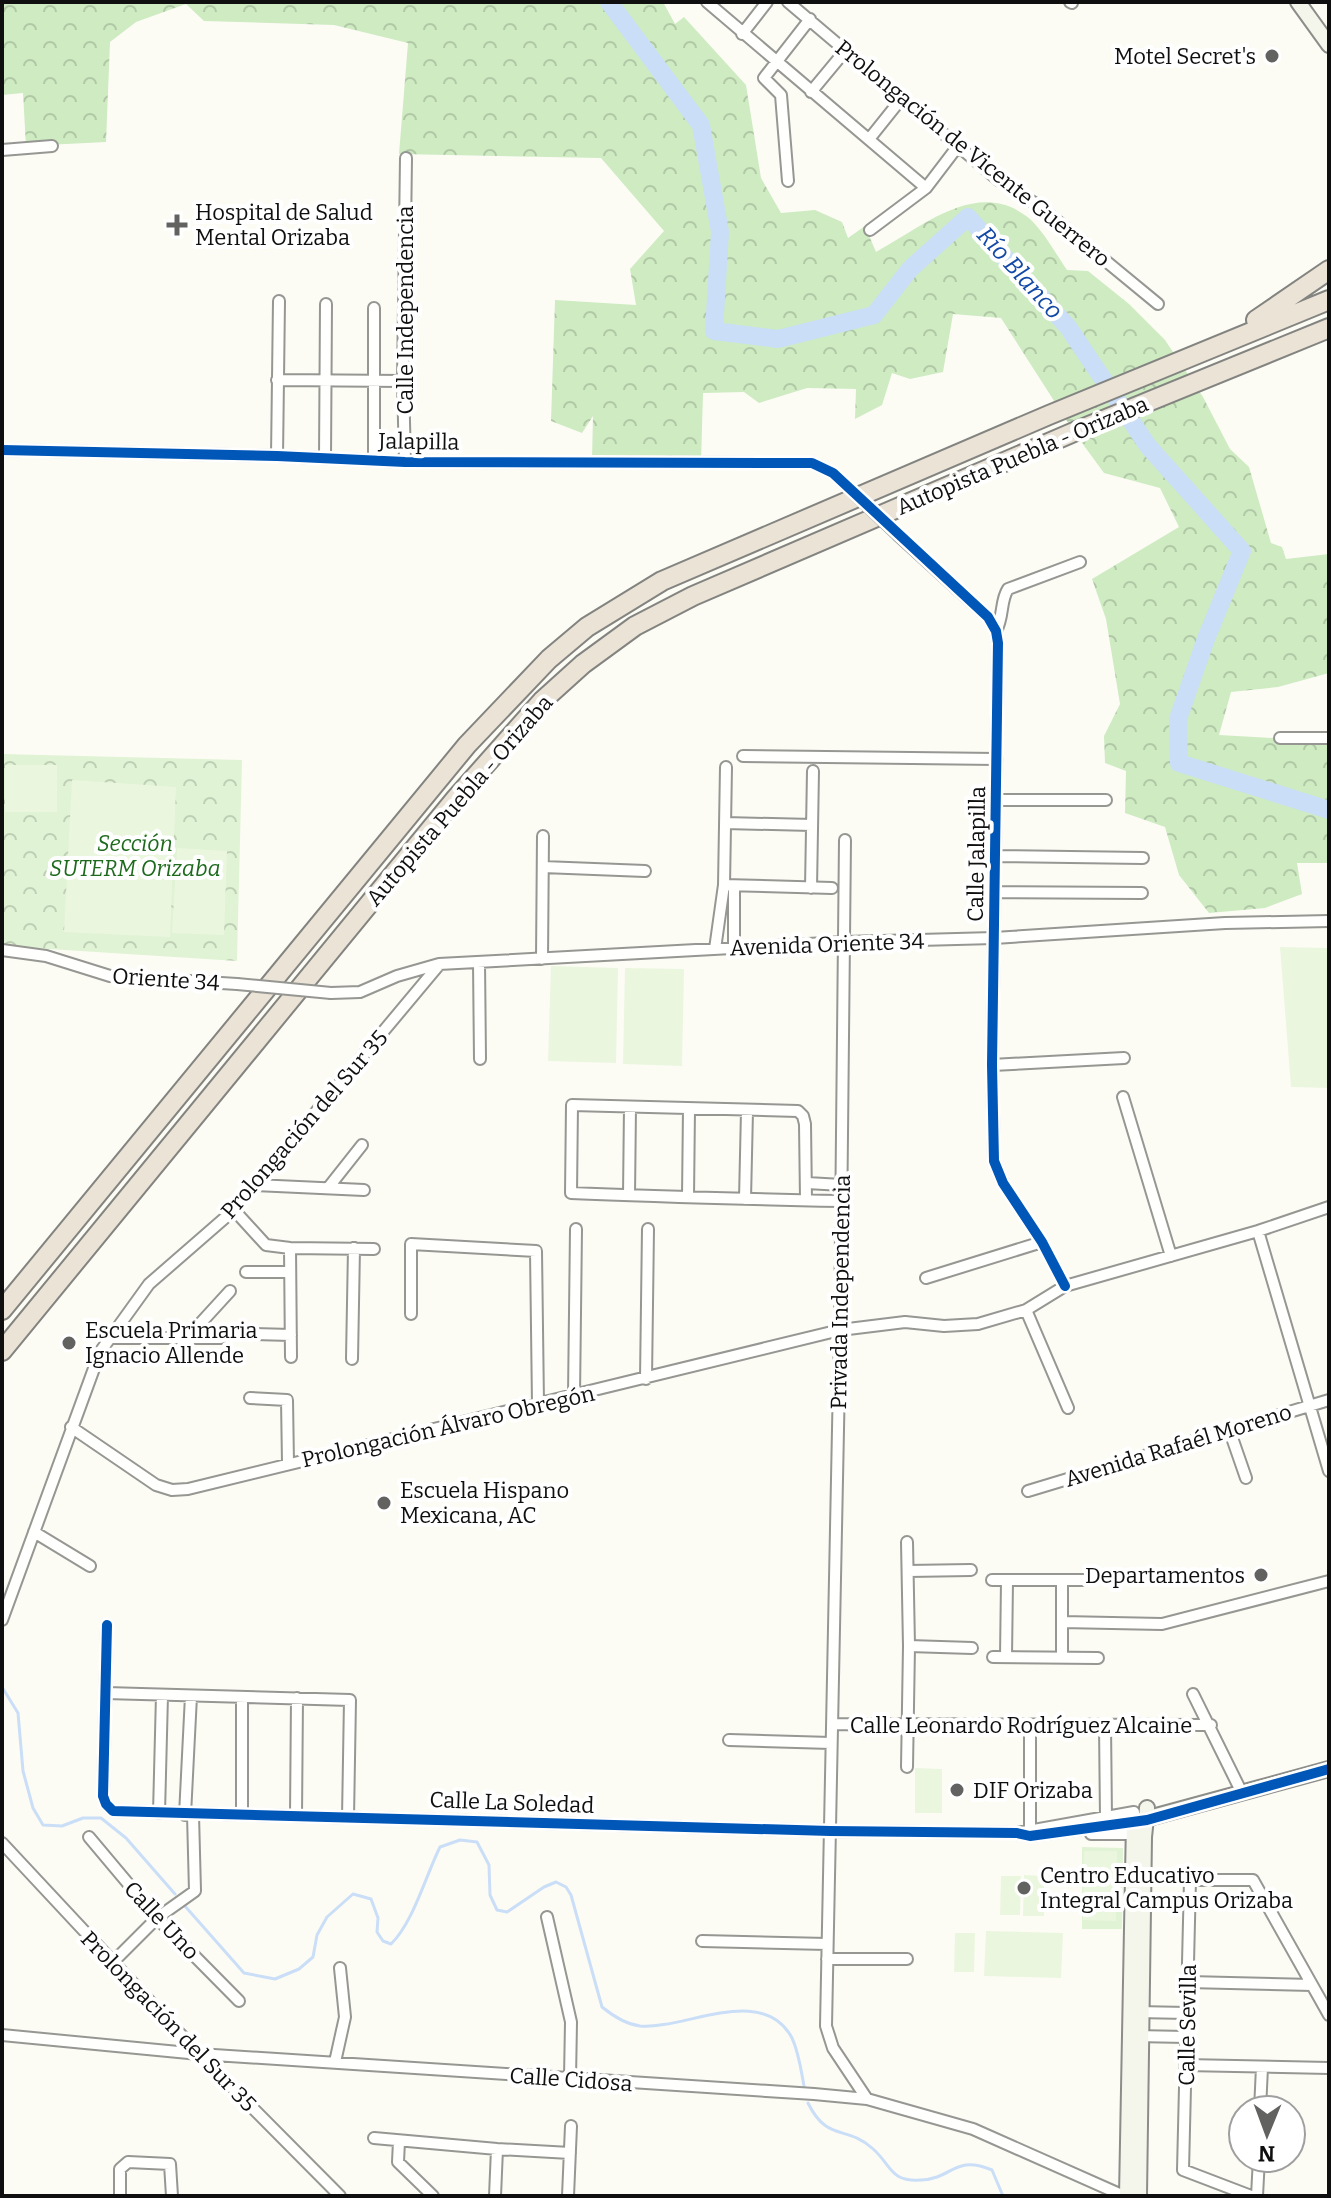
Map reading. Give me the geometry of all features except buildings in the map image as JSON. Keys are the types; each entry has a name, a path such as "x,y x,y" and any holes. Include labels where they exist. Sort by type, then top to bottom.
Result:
{"highway":[{"path":"1210,349 1290,299 1329,270"},
{"name":"Autopista Puebla - Orizaba","path":"2,1310 467,745 549,659 587,627 662,581 1049,415 1329,300"},
{"name":"Autopista Puebla - Orizaba","path":"2,1351 456,798 542,701 574,672 635,626 693,596 1074,432 1329,328"},
{"path":"1239,365 1329,338"}],"street":[{"path":"742,34 767,2"},
{"name":"Prolongación de Vicente Guerrero","path":"788,2 997,179 1039,206 1158,304"},
{"path":"1298,2 1329,45"},
{"path":"713,4 742,34 870,138 926,188"},
{"path":"788,181 781,95 764,78 810,19"},
{"path":"811,92 845,51"},
{"path":"870,138 902,98"},
{"path":"2,150 52,146"},
{"path":"870,230 926,188 958,146"},
{"name":"Calle Independencia","path":"405,462 406,158"},
{"path":"277,456 279,301"},
{"path":"325,458 326,304"},
{"path":"374,308 374,460"},
{"path":"277,380 403,381"},
{"name":"Jalapilla","path":"2,450 405,462 812,463 833,473 988,617 996,631"},
{"name":"Calle Jalapilla","path":"1065,1286 1042,1242 996,1170 993,1144 996,631 1002,620 1004,594 1008,589 1080,562"},
{"path":"1280,738 1329,738"},
{"path":"743,756 997,759"},
{"path":"726,767 725,823 734,948"},
{"path":"811,888 813,771"},
{"path":"997,800 1106,800"},
{"path":"725,823 812,825"},
{"path":"542,959 543,836"},
{"name":"Privada Independencia","path":"845,840 828,2036 867,2099"},
{"path":"996,856 1143,858"},
{"path":"543,867 645,871"},
{"path":"729,886 832,888"},
{"path":"715,949 729,886"},
{"path":"996,892 1142,893"},
{"name":"Avenida Oriente 34","path":"331,993 360,992 397,976 439,964 844,942 994,938 1225,923 1329,921"},
{"name":"Oriente 34","path":"2,950 46,956 110,976 331,993"},
{"path":"479,962 480,1059"},
{"name":"Prolongación del Sur 35","path":"2,1620 100,1352 149,1284 234,1210 439,964"},
{"path":"992,1065 1124,1058"},
{"path":"1123,1097 1171,1256"},
{"path":"806,1200 803,1116 798,1111 572,1105 571,1193 745,1199 842,1201"},
{"path":"629,1195 630,1107"},
{"path":"688,1197 689,1109"},
{"path":"745,1199 747,1111"},
{"path":"328,1188 362,1145"},
{"path":"807,1183 842,1185"},
{"path":"255,1185 364,1190"},
{"name":"Prolongación Álvaro Obregón","path":"71,1427 156,1485 172,1490 188,1489 840,1330 905,1322 964,1326 1026,1310 1065,1286 1258,1231 1329,1207"},
{"path":"234,1210 266,1245 374,1249"},
{"path":"574,1396 576,1229"},
{"path":"646,1379 648,1229"},
{"path":"1258,1231 1329,1471"},
{"path":"926,1278 1042,1242"},
{"path":"411,1314 411,1244 536,1251 538,1404"},
{"path":"290,1248 291,1357"},
{"path":"352,1359 354,1248"},
{"path":"246,1272 290,1272"},
{"path":"187,1338 230,1291"},
{"path":"1026,1310 1068,1408"},
{"path":"251,1334 291,1335"},
{"path":"110,1338 221,1338"},
{"path":"250,1398 287,1400 288,1463"},
{"name":"Avenida Rafaél Moreno","path":"1028,1491 1329,1400"},
{"path":"1229,1429 1246,1478"},
{"path":"34,1532 90,1566"},
{"path":"907,1542 907,1767"},
{"path":"908,1571 971,1570"},
{"path":"992,1580 1083,1580"},
{"path":"1062,1580 1062,1658"},
{"path":"1006,1657 1007,1581"},
{"path":"1062,1622 1162,1624 1329,1581"},
{"path":"107,1625 106,1693 350,1700 348,1818"},
{"path":"909,1646 972,1648"},
{"path":"993,1657 1098,1658"},
{"name":"Calle La Soledad","path":"106,1693 103,1796 113,1811 830,1831 1030,1833"},
{"path":"1193,1694 1240,1789"},
{"path":"159,1813 162,1695"},
{"path":"112,1963 157,1918 195,1891 189,1815 191,1696"},
{"path":"242,1697 242,1815"},
{"path":"296,1816 297,1698"},
{"name":"Calle Leonardo Rodríguez Alcaine","path":"832,1724 1211,1725"},
{"path":"1030,1725 1030,1833"},
{"path":"1105,1725 1106,1818"},
{"path":"729,1740 831,1743"},
{"path":"1030,1833 1057,1834 1140,1822 1329,1759"},
{"path":"1030,1833 1106,1818 1140,1822 1240,1789 1329,1769"},
{"path":"1139,2196 1136,2012 1140,1822"},
{"name":"Calle Uno","path":"89,1837 157,1918 239,2001"},
{"name":"Prolongación del Sur 35","path":"2,1843 199,2054 340,2196"},
{"name":"Calle Sevilla","path":"1254,2196 1183,2170 1190,1880 1253,1880 1312,1985"},
{"path":"547,1917 571,2022 570,2078"},
{"path":"702,1941 827,1944"},
{"path":"827,1959 907,1959"},
{"path":"335,2062 345,2017 340,1968"},
{"path":"1188,1982 1312,1985 1329,2015"},
{"path":"1136,2012 1187,2013"},
{"name":"Calle Cidosa","path":"2,2035 199,2054 867,2099 973,2129 1126,2196"},
{"path":"1136,2036 1186,2037"},
{"path":"1126,2196 1136,2036"},
{"path":"1186,2065 1329,2068"},
{"path":"1261,2094 1262,2067"},
{"path":"568,2196 571,2126"},
{"path":"374,2138 570,2153"},
{"path":"399,2141 398,2162 433,2196"},
{"path":"495,2196 497,2149"},
{"path":"120,2196 120,2169 128,2162 170,2164 172,2196"},
{"path":"1254,2196 1257,2174"}],"green space":[{"path":"2,2 663,2 675,24 684,17 746,85 761,178 781,213 815,210 842,222 848,238 865,226 876,252 932,219 971,204 991,202 1010,207 1030,219 1067,270 1088,271 1129,304 1165,340 1203,397 1230,449 1249,467 1271,543 1282,547 1286,559 1329,554 1329,673 1278,687 1231,692 1219,735 1329,741 1329,863 1297,863 1302,894 1265,908 1209,913 1179,875 1165,827 1125,813 1126,771 1105,763 1104,736 1120,704 1106,619 1092,579 1179,527 1160,488 1104,473 1001,318 953,314 943,372 910,379 892,373 882,405 855,419 856,389 807,388 759,403 744,392 703,393 701,462 592,460 593,416 582,433 551,421 555,300 636,305 630,269 664,231 601,158 399,154 408,43 334,25 204,21 186,4 136,22 110,42 106,142 26,146 23,93 2,95"},
{"name":"Sección SUTERM Orizaba","path":"2,754 242,760 237,961 2,946"},
{"path":"5,765 57,765 57,812 5,812"},
{"path":"72,780 176,787 170,937 64,932"},
{"path":"177,848 227,851 224,935 172,933"},
{"path":"1280,947 1329,948 1329,1088 1291,1087"},
{"path":"551,966 618,968 616,1063 548,1061"},
{"path":"625,968 684,969 682,1066 623,1064"},
{"path":"915,1768 942,1769 942,1813 915,1813"},
{"path":"1082,1847 1123,1848 1122,1929 1082,1929"},
{"path":"1084,1851 1117,1851 1116,1921 1083,1920"},
{"path":"1024,1875 1044,1876 1044,1916 1023,1916"},
{"path":"1001,1876 1021,1876 1020,1915 1000,1915"},
{"path":"986,1931 1063,1933 1061,1978 984,1976"},
{"path":"955,1933 975,1933 974,1972 954,1972"}],"waterway":[{"name":"Río Blanco","path":"609,2 701,125 720,232 714,331 778,339 874,315 910,269 968,217 1068,327 1148,446 1242,551 1178,719 1179,763 1329,810"},
{"path":"2,1687 18,1713 23,1771 33,1808 43,1825 62,1826 83,1818 101,1818 126,1838 175,1894"},
{"path":"184,1905 244,1973 275,1979 299,1969 313,1957 317,1935 327,1917 353,1894 371,1899 378,1918 377,1932 383,1941 391,1944 406,1924 440,1847 460,1840 477,1842 489,1865 490,1895 497,1910 507,1912 556,1882 566,1887 571,1895 602,2007 606,2010 640,2026 722,2013 762,2013 779,2022 792,2038 804,2086"},
{"path":"808,2103 822,2123 863,2141 903,2178 932,2179 961,2166 979,2166 992,2170 1003,2196"}],"cycle path":[{"path":"2,450 405,462 812,463 833,473 988,617 996,631 994,1161 1003,1183 1042,1242 1065,1286"},
{"path":"107,1625 103,1796 113,1811 830,1831 1017,1833 1030,1836 1147,1820 1329,1769"}],"place":[{"name":"Motel Secret's","path":"1272,56"},
{"name":"Hospital de Salud Mental Orizaba","path":"177,225"},
{"name":"Escuela Primaria Ignacio Allende","path":"69,1343"},
{"name":"Escuela Hispano Mexicana, AC","path":"384,1503"},
{"name":"Departamentos","path":"1261,1575"},
{"name":"DIF Orizaba","path":"957,1790"},
{"name":"Centro Educativo Integral Campus Orizaba","path":"1024,1888"}]}
